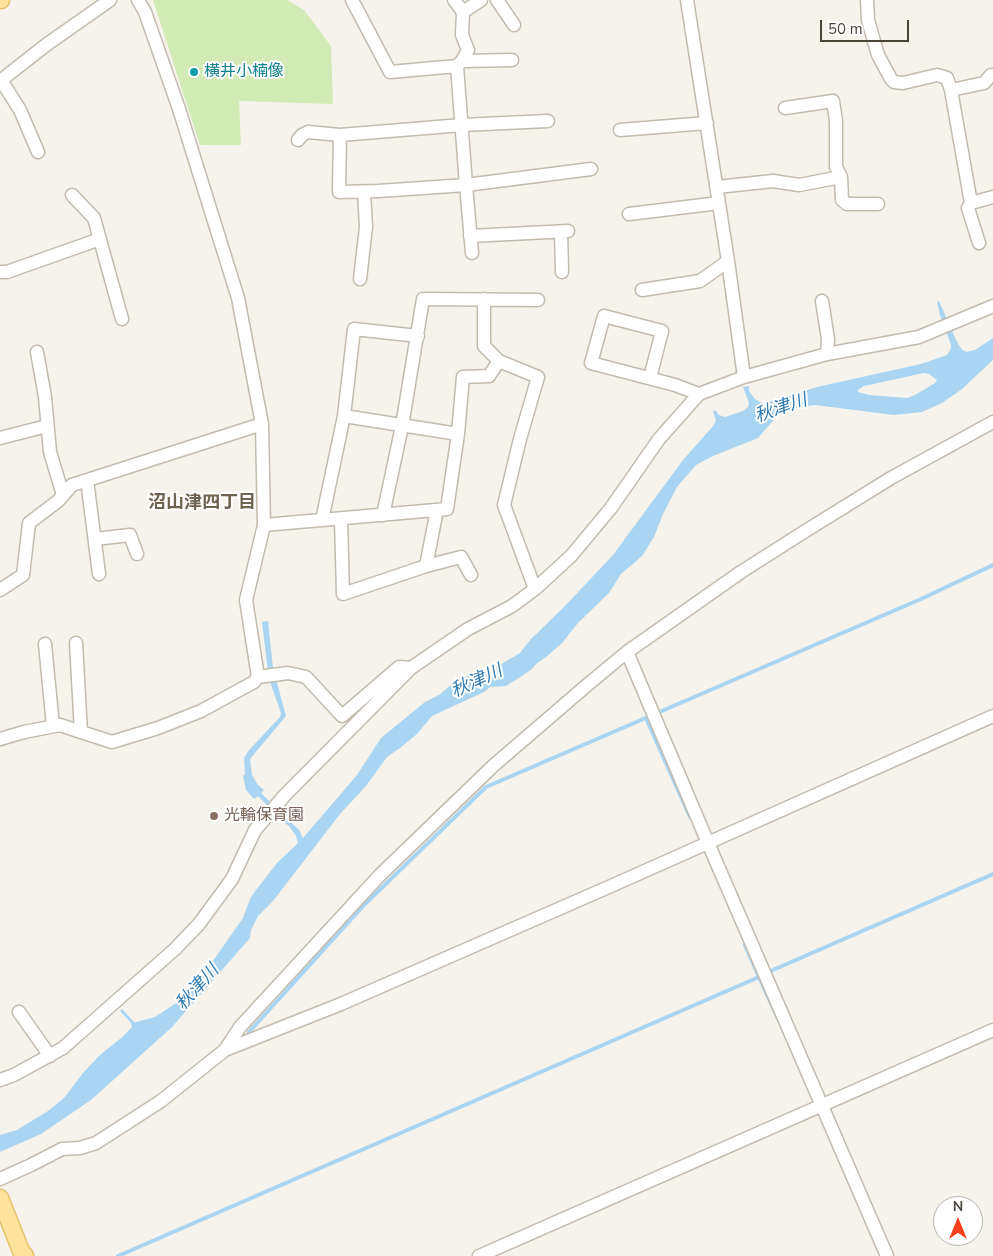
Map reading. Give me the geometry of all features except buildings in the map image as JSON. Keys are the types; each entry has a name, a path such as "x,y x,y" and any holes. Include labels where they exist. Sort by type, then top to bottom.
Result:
{"main road":[{"path":"0,1198 25,1256"}],"street":[{"path":"38,152 20,110 1,81 53,40 110,0"},
{"path":"138,0 145,12 180,109 238,298 262,424 264,526 246,600 258,677"},
{"path":"352,0 390,72 460,63 512,60"},
{"path":"454,0 463,12 462,36 468,50 460,63 462,125 472,253"},
{"path":"463,12 481,0"},
{"path":"497,0 514,25"},
{"path":"687,0 717,187 744,377"},
{"path":"867,0 868,20 878,55 894,82 904,83 938,75 947,78 951,90 971,203 968,208 978,243"},
{"path":"951,90 984,83 991,75"},
{"path":"785,108 833,101 836,121 836,167 841,177 842,200 844,203 878,204"},
{"path":"298,140 308,132 340,135 462,125 548,121"},
{"path":"620,130 707,123"},
{"path":"340,135 339,192 364,192 466,184 591,169"},
{"path":"717,187 773,181 799,185 841,177"},
{"path":"360,279 366,227 364,192"},
{"path":"72,195 94,218 122,319"},
{"path":"971,203 993,197"},
{"path":"629,214 719,204"},
{"path":"470,236 564,232 562,272"},
{"path":"0,272 6,272 100,239"},
{"path":"642,290 700,281 728,261"},
{"path":"384,515 402,426 423,299 538,300"},
{"path":"484,299 484,346 499,361 538,377 504,505 535,589"},
{"path":"822,301 828,338 827,354"},
{"path":"0,1080 14,1075 63,1048 175,949 198,924 232,879 254,830 285,795 411,668 468,628 512,606 535,589 571,556 611,508 659,439 699,394 744,377 827,354 919,337 993,306"},
{"path":"650,378 662,331 604,316 591,363 650,378 675,384 699,394"},
{"path":"322,520 344,416 354,329 418,336"},
{"path":"37,352 45,397 50,452 63,495"},
{"path":"264,526 447,509 458,434 463,377 489,376 499,361"},
{"path":"344,416 458,434"},
{"path":"0,1178 62,1149 80,1148 96,1143 161,1101 224,1050 240,1027 380,875 493,766 628,652 741,572 807,530 892,478 993,422"},
{"path":"0,590 23,575 29,523 58,501 72,485 262,424"},
{"path":"0,438 47,426"},
{"path":"87,480 100,574"},
{"path":"426,566 437,510"},
{"path":"341,518 343,594 426,566 461,558 470,575"},
{"path":"95,539 130,535 138,554"},
{"path":"76,643 81,732"},
{"path":"45,644 53,726"},
{"path":"628,652 816,1107 887,1256"},
{"path":"0,739 60,725 112,742 149,731 200,711 254,682 258,677 288,673 306,678 342,716 399,667 411,668"},
{"path":"224,1050 341,1004 993,716"},
{"path":"19,1012 50,1056"},
{"path":"479,1256 993,1030"}],"green space":[{"path":"153,0 287,0 304,10 331,46 333,104 239,101 241,145 200,145"}],"water":[{"name":"秋津川","path":"939,301 962,350 967,352 975,350 993,338 993,360 962,389 942,403 922,412 894,415 815,405 793,408 778,415 758,438 696,465 677,487 654,537 642,556 621,574 609,593 578,623 562,643 531,670 506,686 490,687 486,691 432,716 417,734 387,757 366,786 340,814 273,901 258,916 251,930 250,938 172,1027 91,1100 41,1134 0,1152 0,1135 17,1130 48,1111 64,1098 100,1055 132,1027 131,1023 120,1011 122,1009 136,1022 155,1017 181,1000 215,958 243,918 250,899 256,890 277,863 298,843 296,836 289,826 258,796 254,799 246,790 243,776 245,774 244,758 249,750 280,717 281,713 269,679 262,622 268,621 273,668 286,716 250,759 252,775 258,785 264,790 261,793 299,830 303,838 357,775 381,738 425,702 439,695 458,679 496,667 520,653 530,640 613,555 683,460 714,425 716,420 713,411 715,410 719,415 725,417 743,411 748,407 749,403 743,387 749,386 749,391 755,399 762,403 817,387 921,364 947,355 951,345 937,302","holes":["924,373 937,380 935,383 907,398 869,395 858,392 864,386"]}],"waterway":[{"path":"249,1032 364,905 486,787 921,599 993,565"},
{"path":"646,718 690,817"},
{"path":"766,973 993,874"},
{"path":"118,1256 759,977 745,945"},
{"path":"760,976 778,1019"}],"place":[{"name":"横井小楠像","path":"194,72"},
{"name":"光輪保育園","path":"214,816"}],"district":[{"name":"沼山津四丁目","path":"202,504"}]}
